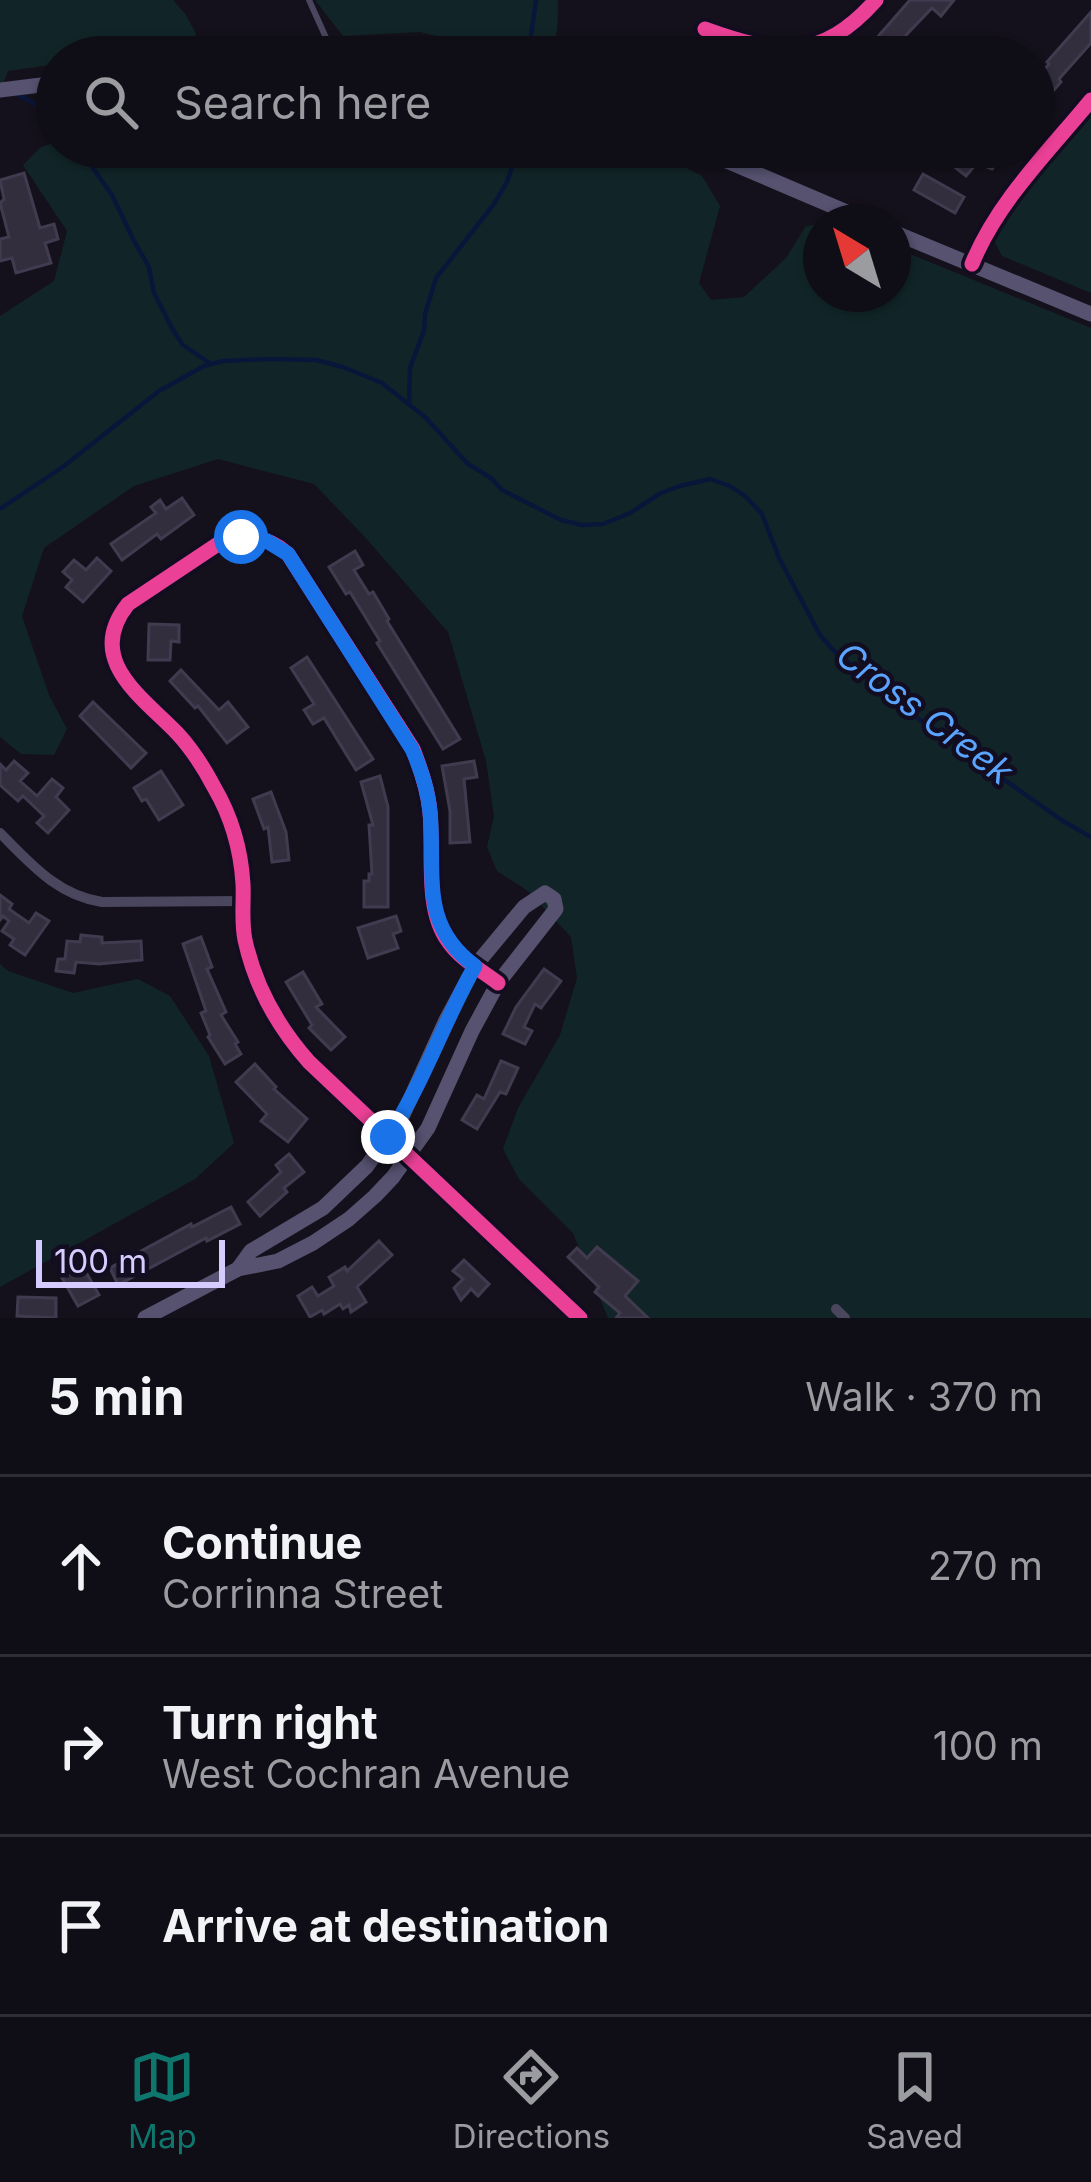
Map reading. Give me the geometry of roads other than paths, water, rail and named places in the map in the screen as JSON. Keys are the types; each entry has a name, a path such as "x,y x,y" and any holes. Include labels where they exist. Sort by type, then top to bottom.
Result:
{"street":[{"path":"834,36 876,0"},
{"path":"705,29 724,36"},
{"path":"0,90 36,86"},
{"path":"1055,144 1091,100"},
{"path":"743,168 828,204"},
{"path":"971,264 1006,205 1036,168"},
{"path":"911,239 1091,314"},
{"path":"498,983 449,943 435,911 430,807 422,773 412,749 288,554 267,541 232,538 134,598 118,618 112,643 114,660 121,676 181,737 226,810 239,851 249,953 277,1021 308,1062 580,1318"},
{"path":"0,833 54,885 85,899 243,902"},
{"path":"145,1318 238,1269 278,1261 335,1229 376,1196 428,1129 498,983 556,909 554,899 545,893 524,907 475,966 402,1117 350,1185 294,1227 251,1251 238,1269"}],"lane":[{"path":"309,0 325,36"}],"waterway":[{"path":"531,36 536,0"},
{"path":"17,94 36,104"},
{"path":"93,168 149,267 154,293 173,330 183,345 211,364"},
{"path":"409,405 410,368 436,278 494,204 512,168"},
{"name":"Cross Creek","path":"0,509 64,466 159,391 204,366 269,359 316,360 343,367 382,383 502,490 561,520 603,524 680,486 710,479 730,486 762,514 779,558 820,635 834,651 920,720 1091,837"}]}
